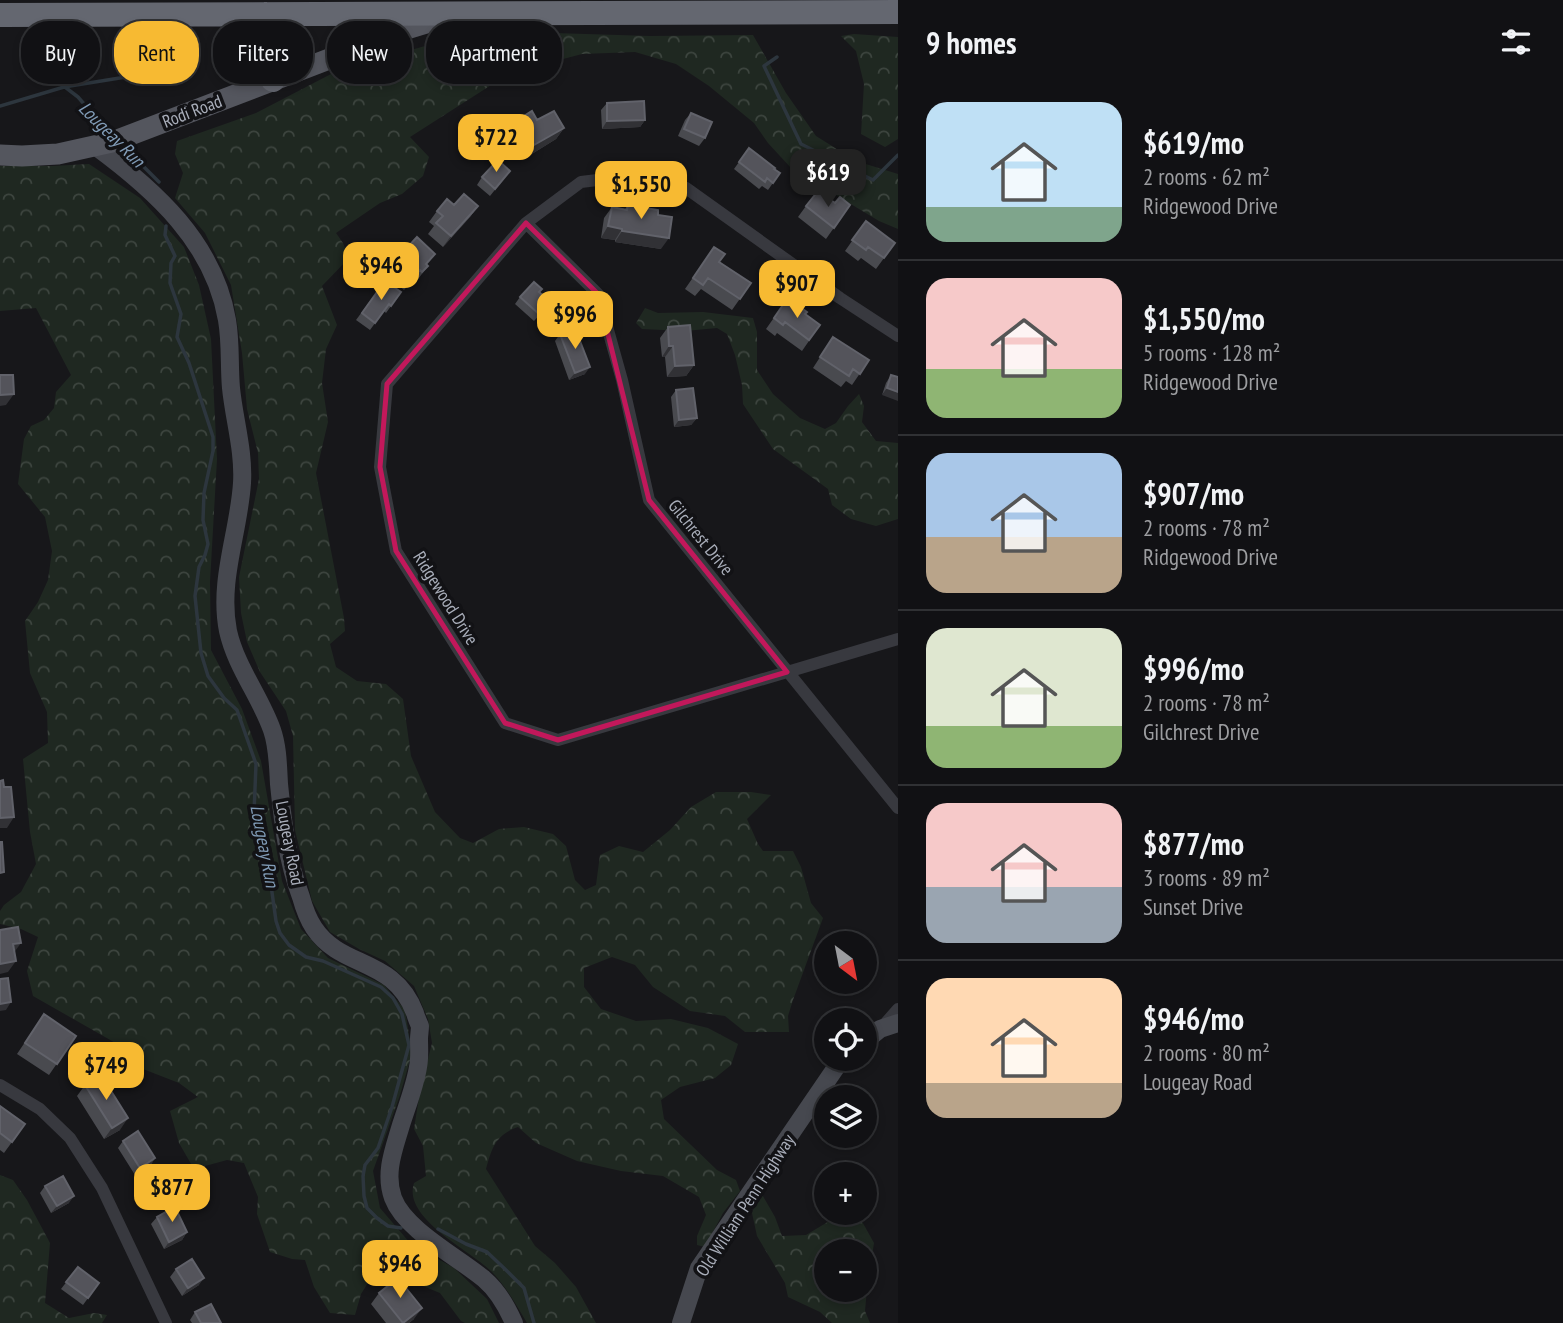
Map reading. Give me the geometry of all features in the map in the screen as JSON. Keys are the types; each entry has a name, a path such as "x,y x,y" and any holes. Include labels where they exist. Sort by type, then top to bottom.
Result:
{"highway":[{"path":"0,15 898,12"},
{"path":"265,14 271,21"}],"main road":[{"name":"Rodi Road","path":"313,65 458,13"},
{"name":"Rodi Road","path":"0,155 50,155 108,143 263,84"}],"street":[{"name":"Lougeay Road","path":"108,143 181,222 208,263 225,309 242,480 225,605 235,655 273,733 283,830 293,877 307,914 326,942 341,953 390,977 409,998 420,1025 419,1065 390,1160 389,1181 394,1199 400,1211 416,1228 485,1280 499,1296 514,1323"},
{"name":"Ridgewood Drive","path":"898,336 686,188 646,174 581,182 526,223 387,384 380,467 396,551 505,723 558,740 898,639"},
{"name":"Gilchrest Drive","path":"526,223 598,294 622,380 649,500 898,808"},
{"path":"877,1031 898,1009"},
{"path":"880,1029 898,1023"},
{"name":"Old William Penn Highway","path":"681,1323 699,1268 834,1071"},
{"path":"0,1085 40,1109 70,1138 102,1188 166,1323"}],"highlighted area":[{"path":"526,223 598,294 649,500 787,672 558,740 505,723 396,551 380,467 387,384"}],"green space":[{"path":"562,33 753,35 786,93 816,136 856,161 898,174 898,229 879,221 791,168 754,123 709,86 676,64 635,52 582,54 562,59"},
{"path":"854,34 898,37 898,139 885,147 861,134 864,84 856,51 841,36"},
{"path":"426,46 426,84 493,84 410,137 429,157 423,176 402,194 380,203 336,233 349,258 322,286 337,325 326,349 322,383 328,422 316,473 344,618 345,631 330,644 336,667 357,681 386,684 403,699 411,756 435,812 460,838 473,843 499,829 524,827 553,834 566,846 575,880 585,890 596,885 600,855 619,846 643,852 670,830 691,807 716,792 771,795 747,819 763,851 793,851 801,867 811,903 823,918 818,931 814,931 814,943 788,1016 789,1032 745,1032 725,1016 690,1011 653,987 635,965 612,957 584,968 584,987 601,1009 636,1021 671,1019 708,1028 738,1044 731,1065 715,1078 680,1087 661,1100 664,1119 717,1170 736,1180 740,1191 723,1213 705,1247 697,1245 697,1236 706,1215 699,1197 663,1176 621,1171 577,1161 536,1143 518,1127 499,1138 493,1149 486,1169 535,1246 555,1263 576,1287 596,1323 527,1323 493,1273 428,1221 418,1209 413,1196 414,1183 426,1176 423,1146 414,1129 432,1043 428,1019 414,986 385,961 330,932 312,901 295,830 293,736 286,711 260,672 247,642 241,613 239,577 259,479 258,453 247,409 242,353 231,285 205,233 175,198 183,173 175,154 177,141 256,113 327,76 327,84 412,84 412,50"},
{"path":"89,164 140,198 184,247 199,285 211,339 217,459 210,582 211,650 242,709 261,761 282,881 301,929 328,958 384,985 405,1010 412,1053 373,1171 380,1208 410,1243 454,1268 487,1299 499,1323 465,1323 440,1293 376,1270 361,1294 355,1315 330,1313 314,1287 305,1260 270,1252 257,1214 258,1197 244,1163 227,1160 194,1169 179,1143 170,1111 198,1097 179,1083 143,1069 112,1041 33,996 27,971 38,937 0,924 0,911 21,892 36,864 23,759 48,743 47,712 30,673 25,621 48,580 52,551 45,517 18,484 24,439 31,426 44,420 54,408 56,392 71,375 36,308 0,311 0,166"},
{"path":"645,308 658,313 703,312 753,318 757,332 757,370 773,394 800,418 825,429 836,423 859,394 864,406 862,422 876,441 898,443 898,519 876,526 851,519 832,505 828,489 773,449 743,404 742,385 727,334 717,328 685,331 642,329 636,323"},
{"path":"0,1175 13,1180 50,1243 45,1303 69,1318 94,1313 107,1315 102,1323 0,1323"},
{"path":"760,1191 782,1236 806,1235 823,1225 864,1225 872,1239 814,1239 814,1302 866,1302 865,1311 870,1323 832,1323 820,1312 788,1297 785,1283 757,1236 752,1213"}],"building":[{"path":"644,101 645,120 607,121 607,103"},
{"path":"532,111 537,120 554,111 564,128 534,145 525,129 522,130 516,121"},
{"path":"691,113 712,122 705,138 684,129"},
{"path":"749,148 780,173 773,183 767,178 765,182 739,162"},
{"path":"498,160 510,171 495,189 482,177"},
{"path":"818,191 835,203 840,197 850,205 834,228 806,206"},
{"path":"464,194 478,206 451,236 436,223 443,216 437,211 447,199 454,205"},
{"path":"628,205 658,210 658,215 672,217 669,238 622,231 608,226 612,207 627,210"},
{"path":"866,221 895,243 884,258 852,240"},
{"path":"417,237 435,254 426,264 428,266 412,279 398,266 410,253 406,249"},
{"path":"714,247 725,254 719,262 751,283 740,299 708,278 703,285 693,278"},
{"path":"385,281 401,292 375,323 362,313"},
{"path":"534,282 542,289 539,292 550,302 539,314 520,297"},
{"path":"785,302 791,307 795,303 820,325 809,340 785,322 783,325 774,318"},
{"path":"690,325 694,365 675,366 673,346 669,346 668,327"},
{"path":"575,328 590,367 575,373 560,334"},
{"path":"833,337 869,360 860,374 853,369 849,376 820,357"},
{"path":"0,375 13,375 14,394 0,395"},
{"path":"891,375 898,377 898,392 887,388"},
{"path":"693,388 697,418 679,420 676,390"},
{"path":"3,780 4,787 11,787 14,817 0,818 0,781"},
{"path":"0,842 4,872 0,873"},
{"path":"18,927 21,943 13,944 16,961 0,964 0,930"},
{"path":"8,978 11,1002 0,1004 0,979"},
{"path":"44,1014 76,1036 57,1064 25,1043"},
{"path":"101,1075 128,1118 112,1128 85,1085"},
{"path":"0,1106 25,1124 12,1142 0,1133"},
{"path":"138,1131 155,1158 140,1168 123,1141"},
{"path":"63,1176 74,1196 57,1206 45,1186"},
{"path":"175,1207 187,1232 169,1242 157,1217"},
{"path":"192,1259 204,1278 188,1288 176,1269"},
{"path":"78,1267 99,1283 88,1298 66,1282"},
{"path":"398,1278 422,1308 403,1323 379,1293"},
{"path":"211,1304 221,1323 201,1323 195,1312"}],"waterway":[{"path":"777,57 764,66 801,144 873,180 898,155"},
{"path":"0,106 64,87 114,79"},
{"name":"Lougeay Run","path":"65,87 78,97 110,134"},
{"name":"Lougeay Run","path":"120,146 159,182"},
{"name":"Lougeay Run","path":"166,226 165,235 175,256 171,263 170,283 181,314 177,337 189,363 213,437 213,451 204,493 203,520 208,544 199,567 195,596 201,653 208,676 224,698 237,710 256,764 254,813 265,842 280,933 289,945 306,957 323,961 381,987 393,998 402,1014 409,1045 378,1148 365,1165 363,1176 367,1208 388,1226 401,1228"},
{"name":"Lougeay Run","path":"438,1229 487,1252 506,1270 524,1288 534,1323"}]}
